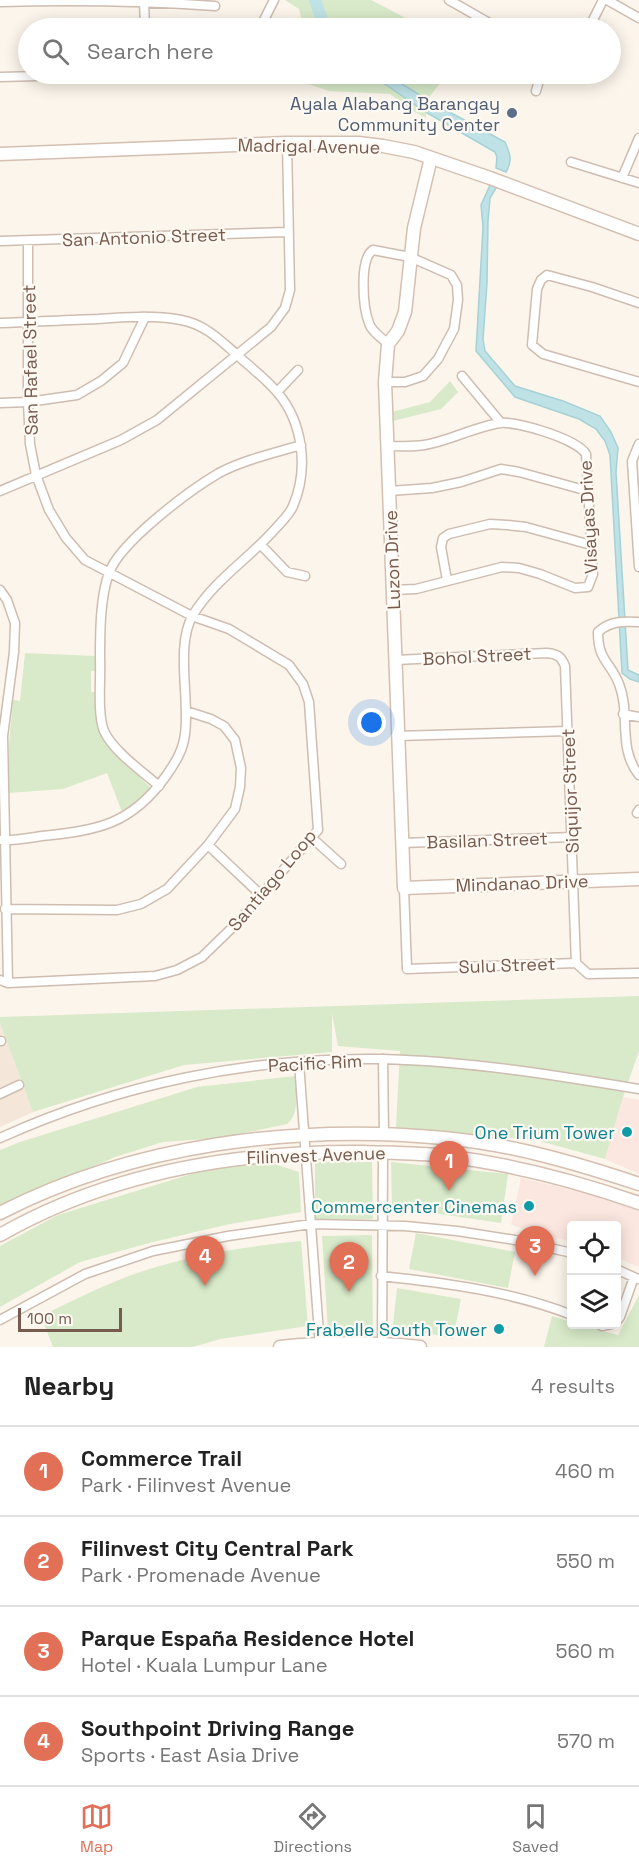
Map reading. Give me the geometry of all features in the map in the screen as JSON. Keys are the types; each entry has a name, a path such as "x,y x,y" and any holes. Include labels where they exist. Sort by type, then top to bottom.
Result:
{"street":[{"path":"265,18 274,0"},
{"path":"449,0 480,18"},
{"path":"594,18 605,0 639,18"},
{"path":"144,1 145,18"},
{"path":"0,2 144,1 215,6"},
{"path":"0,77 18,77"},
{"path":"536,91 538,84"},
{"path":"622,178 639,138"},
{"path":"0,491 121,440 157,420 271,327 285,308 290,290 286,143"},
{"name":"Madrigal Avenue","path":"0,154 286,143 358,143 397,148 431,158 505,183 639,234"},
{"name":"Luzon Drive","path":"407,969 385,382 388,344 398,331 405,312 414,228 431,158"},
{"path":"571,162 639,183"},
{"name":"San Antonio Street","path":"0,242 288,232"},
{"name":"San Rafael Street","path":"28,241 30,444 36,475 49,510 66,538 85,560 192,616"},
{"path":"385,382 405,382 423,376 438,359 454,329 458,300 457,285 451,275 410,257 373,250 367,254 364,266 366,312 369,326 388,344"},
{"path":"639,303 547,275 541,280 537,289 532,345 543,354 639,382"},
{"path":"0,403 28,402 77,395 101,381 123,363 145,316"},
{"path":"0,323 145,316 182,320 200,325 213,333 277,392 292,416 301,445 301,481 293,508 261,545 219,582 192,616 184,639 185,734 182,749 159,786 142,805 114,823 82,832 2,840"},
{"path":"277,392 298,370"},
{"path":"462,376 501,423"},
{"name":"Visayas Drive","path":"386,446 422,445 501,423 531,428 573,443 586,453 591,545 591,582 588,587 575,588 519,568 502,567 416,589 393,590"},
{"path":"639,444 632,461 639,567"},
{"path":"159,786 115,747 104,731 101,713 100,623 109,573 136,537 203,484 220,473 240,465 301,445"},
{"path":"389,491 432,488 461,482 501,469 588,491"},
{"path":"447,580 441,547 443,538 448,534 489,524 526,527 591,545"},
{"path":"261,545 287,572 305,576"},
{"path":"0,590 7,600 15,623 14,652 1,736 5,909 4,982"},
{"name":"Santiago Loop","path":"4,982 155,976 177,970 202,957 238,922 318,830 309,702 303,684 289,665 229,629 192,616"},
{"path":"635,622 615,622 605,626 598,632 598,646 604,660 619,682 626,751 639,775"},
{"name":"Bohol Street","path":"394,660 547,653 560,656"},
{"name":"Siquijor Street","path":"560,656 565,666 576,963"},
{"path":"5,909 117,910 141,904 167,889 208,845 235,809 241,768 235,740 224,726 212,719 186,711"},
{"path":"623,714 639,717"},
{"path":"397,736 568,730"},
{"name":"Basilan Street","path":"402,843 572,837"},
{"path":"312,838 341,864"},
{"path":"208,845 262,896"},
{"name":"Mindanao Drive","path":"404,888 639,879"},
{"name":"Sulu Street","path":"407,969 576,963 588,974 639,973"},
{"path":"383,1059 384,1134"},
{"name":"Pacific Rim","path":"0,1138 67,1110 167,1081 238,1068 299,1063 383,1059 515,1070 639,1089"},
{"path":"299,1063 320,1345"},
{"path":"0,1094 18,1085"},
{"name":"Filinvest Avenue","path":"0,1213 42,1192 111,1169 164,1155 256,1139 304,1135 384,1134 446,1138 524,1151 639,1184"},
{"name":"Filinvest Avenue","path":"0,1235 52,1208 124,1183 221,1160 305,1152 446,1156 521,1169 602,1190 639,1203"},
{"path":"382,1153 382,1345"},
{"path":"0,1320 85,1274 153,1251 228,1236 311,1224 415,1227 487,1235 567,1252"},
{"path":"621,1271 637,1278 621,1312"},
{"path":"381,1276 440,1282 492,1292 528,1300 567,1313"},
{"path":"280,1347 320,1345 420,1347"}],"shaded area":[{"path":"0,1023 33,1112 0,1127"},
{"name":"One Trium Tower","path":"623,1097 639,1100 639,1174 605,1159"},
{"path":"521,1178 605,1198 639,1210 639,1267 621,1260 621,1221 567,1221 567,1241 511,1225"}],"green space":[{"path":"285,0 371,0 406,18 301,18 299,9"},
{"path":"308,84 439,84 427,100 426,118 390,94 329,91"},
{"path":"450,381 458,392 441,409 393,421 392,412 430,402"},
{"path":"25,653 96,656 96,671 91,671 91,692 96,692 100,730 111,750 151,788 136,804 122,812 107,773 63,789 9,793 9,744 13,700 20,701"},
{"path":"639,996 639,1051 605,1159 536,1140 396,1127 400,1051 338,1046 332,1013 332,1052 184,1065 33,1112 0,1023 0,1017"},
{"path":"295,1076 296,1108 287,1124 220,1138 163,1142 115,1157 0,1207 0,1150 197,1087"},
{"path":"268,1162 299,1172 301,1212 230,1224 80,1262 0,1307 0,1246 58,1215 224,1164"},
{"path":"315,1162 372,1162 373,1219 315,1220"},
{"path":"391,1162 508,1174 501,1223 392,1207"},
{"path":"416,1233 515,1252 508,1288 409,1269"},
{"path":"372,1235 373,1347 329,1347 322,1236"},
{"path":"301,1241 308,1326 220,1339 193,1347 53,1347 41,1316 143,1271 232,1250"},
{"path":"397,1288 461,1299 453,1339 393,1325"},
{"path":"639,1295 639,1347 544,1347 552,1316 567,1321 567,1329 595,1329 618,1335"}],"water":[{"path":"385,84 402,84 505,142 510,157 506,172 496,168 495,152 429,114"},
{"path":"491,183 496,188 490,198 488,221 483,339 485,351 515,386 563,401 600,416 611,432 618,448 616,472 628,670 639,675 639,682 622,673 610,455 605,441 596,429 579,419 515,397 476,351 483,227 481,205"}],"waterway":[{"path":"315,0 321,18"}],"place":[{"name":"Ayala Alabang Barangay Community Center","path":"512,113"},
{"name":"One Trium Tower","path":"627,1132"},
{"name":"Commerce Trail","path":"449,1191"},
{"name":"Commercenter Cinemas","path":"529,1206"},
{"name":"Parque España Residence Hotel","path":"535,1276"},
{"name":"Southpoint Driving Range","path":"205,1286"},
{"name":"Filinvest City Central Park","path":"349,1292"},
{"name":"Frabelle South Tower","path":"499,1329"}]}
